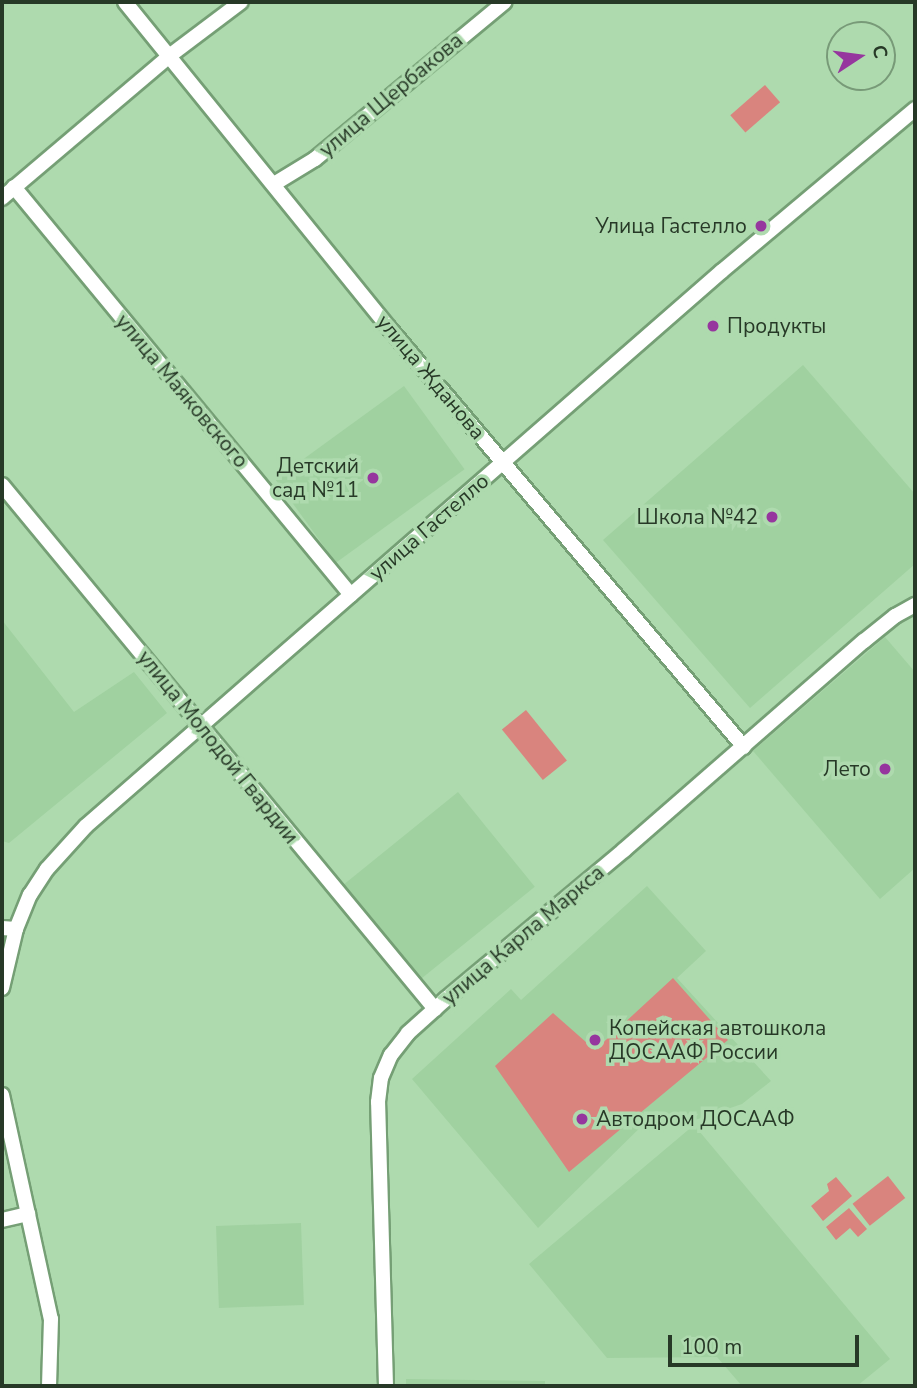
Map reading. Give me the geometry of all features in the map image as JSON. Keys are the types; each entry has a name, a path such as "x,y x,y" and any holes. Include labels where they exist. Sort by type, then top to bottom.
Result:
{"street":[{"name":"улица Жданова","path":"125,2 167,57 504,463 744,747"},
{"path":"2,198 167,57 241,2"},
{"name":"улица Щербакова","path":"274,184 315,159 505,2"},
{"name":"улица Гастелло","path":"2,988 9,928 47,869 86,826 722,271 915,109"},
{"name":"улица Маяковского","path":"14,187 351,594"},
{"name":"улица Молодой Гвардии","path":"2,485 435,1009"},
{"name":"улица Карла Маркса","path":"386,1386 378,1102 381,1078 391,1055 408,1033 435,1009 884,625 915,605"},
{"path":"2,1095 51,1319 49,1386"},
{"path":"2,1220 29,1214"}],"shaded area":[{"path":"765,85 780,102 745,133 730,115"},
{"name":"Школа №42","path":"803,365 915,494 915,564 750,708 603,540"},
{"name":"Детский сад №11","path":"404,386 465,469 336,563 275,479"},
{"path":"2,620 74,712 134,672 167,713 9,843 2,841"},
{"path":"885,637 915,672 915,868 880,899 753,751"},
{"path":"526,710 567,761 543,780 502,730"},
{"path":"458,792 535,887 421,979 344,885"},
{"name":"Копейская автошкола ДОСААФ России","path":"647,886 706,951 677,978 771,1081 742,1104 692,1121 656,1112 538,1228 412,1079 511,989 521,1000"},
{"name":"Автодром ДОСААФ","path":"673,978 728,1040 569,1172 495,1066 553,1013 595,1050"},
{"path":"694,1125 890,1359 857,1386 742,1386 717,1357 607,1358 529,1264"},
{"path":"888,1176 905,1198 870,1226 853,1204"},
{"path":"836,1177 852,1196 823,1221 811,1206 829,1191 827,1184"},
{"path":"849,1208 867,1229 858,1237 850,1228 836,1240 826,1227"},
{"path":"301,1223 304,1305 219,1308 216,1226"},
{"path":"406,1379 545,1381 545,1386 406,1386"}],"place":[{"name":"Улица Гастелло","path":"761,226"},
{"name":"Продукты","path":"713,326"},
{"name":"Детский сад №11","path":"373,478"},
{"name":"Школа №42","path":"772,517"},
{"name":"Лето","path":"885,769"},
{"name":"Копейская автошкола ДОСААФ России","path":"595,1040"},
{"name":"Автодром ДОСААФ","path":"582,1119"}]}
